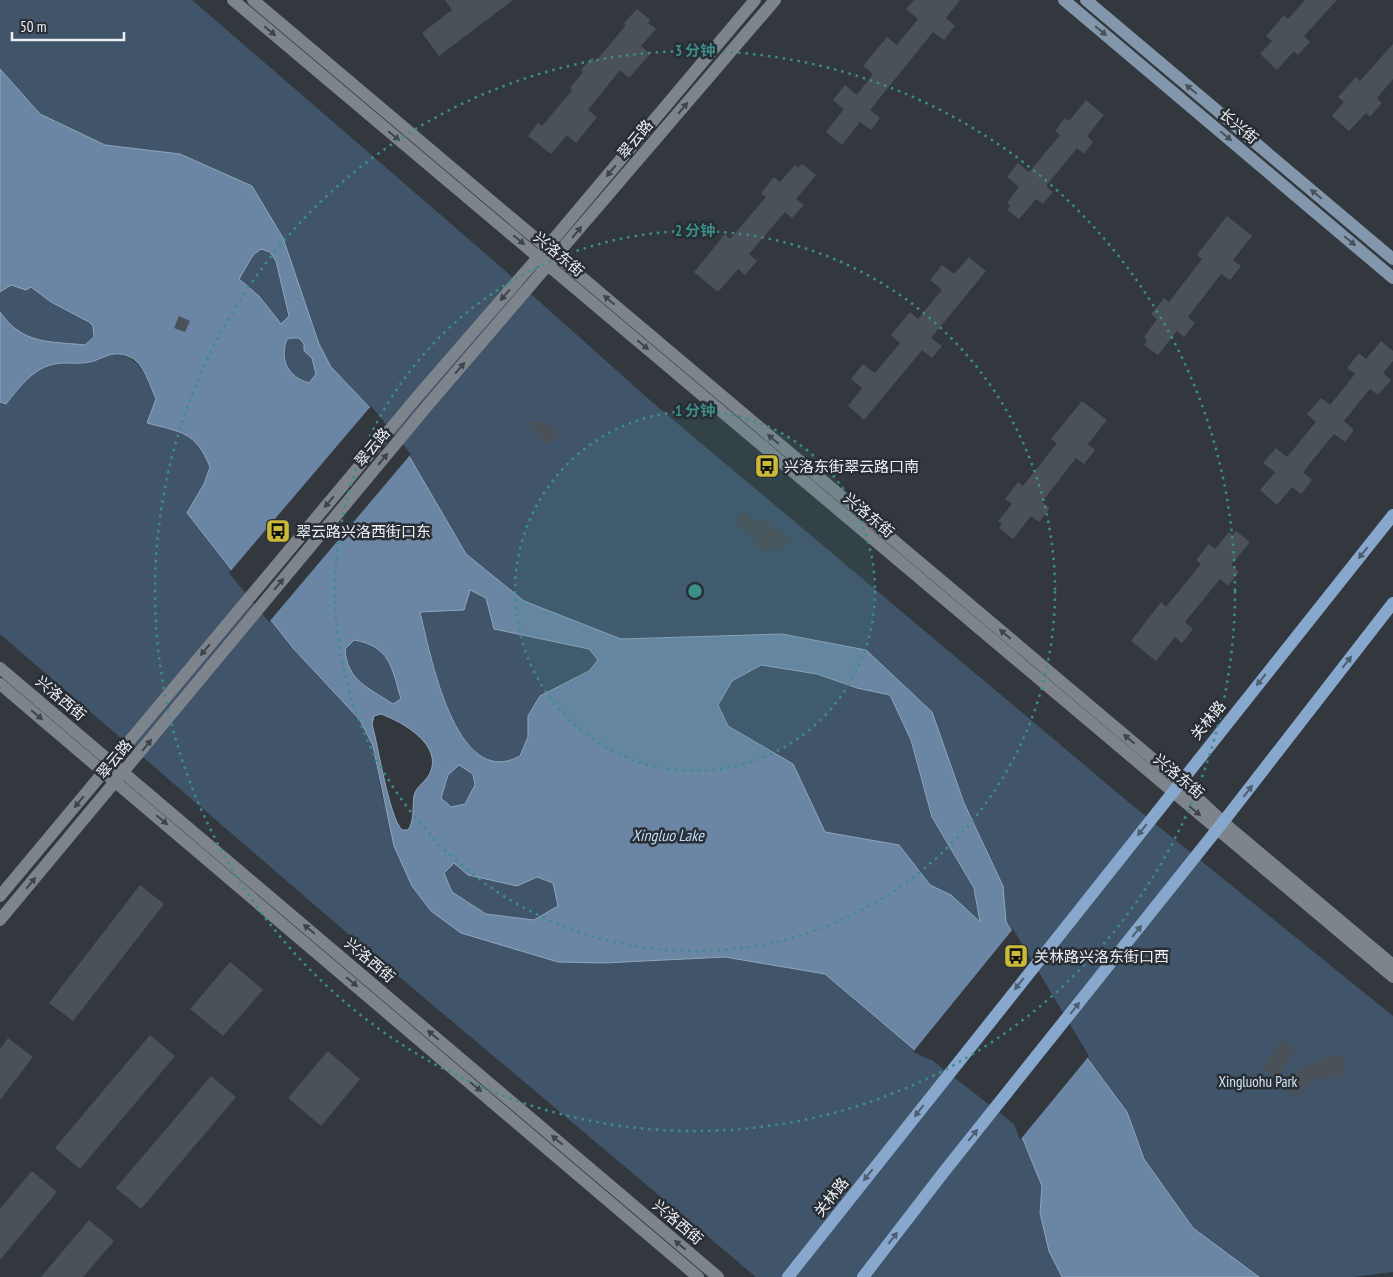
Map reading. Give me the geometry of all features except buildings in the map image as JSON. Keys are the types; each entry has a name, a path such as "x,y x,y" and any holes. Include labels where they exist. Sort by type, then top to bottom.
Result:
{"main road":[{"name":"长兴街","path":"1064,0 1393,278"},
{"name":"长兴街","path":"1086,0 1393,259"},
{"name":"关林路","path":"788,1277 1393,515"},
{"path":"863,1277 943,1173 1220,826 1393,603"}],"street":[{"name":"兴洛东街","path":"232,0 553,261 1176,787 1393,977"},
{"name":"兴洛东街","path":"253,0 542,252"},
{"name":"翠云路","path":"0,896 416,397 542,252 755,0"},
{"name":"翠云路","path":"0,920 121,777 428,405 775,0"},
{"name":"兴洛西街","path":"0,668 108,767"},
{"name":"兴洛西街","path":"0,684 121,777 718,1277"},
{"name":"兴洛西街","path":"121,777 698,1277"},
{"name":"兴洛东街","path":"1220,826 1393,964"}],"green space":[{"name":"Xingluohu Park","path":"0,0 192,0 494,261 652,402 1132,805 1393,1016 1393,1272 1353,1277 1259,1277 1193,1228 1144,1159 1127,1112 1087,1058 1006,922 1003,886 964,803 932,712 782,634 621,639 524,602 466,554 409,456 370,408 331,367 319,344 283,238 180,154 105,145 40,114 0,69"},
{"path":"261,249 270,252 276,261 289,316 281,324 259,296 239,279 253,255"},
{"path":"11,285 31,287 51,302 89,322 93,326 94,337 85,345 49,342 12,330 4,322 0,311 0,292"},
{"path":"299,338 304,344 304,351 312,358 316,374 309,383 295,377 287,367 284,354 285,347 287,339"},
{"path":"116,353 138,364 156,399 147,423 186,436 199,447 210,467 204,484 187,514 293,648 360,720 373,746 382,797 412,886 604,963 725,957 825,974 894,1033 934,1059 1016,1122 1042,1186 1040,1213 1049,1251 1062,1277 756,1277 346,932 0,634 0,402 6,404 28,376 55,363 93,362 103,355"},
{"path":"470,589 486,598 494,629 589,649 598,660 589,671 540,696 528,716 528,737 520,757 497,762 478,754 462,737 449,712 439,684 420,612 464,610"},
{"path":"354,640 375,647 383,653 392,668 402,699 393,704 368,688 355,676 350,669 345,649"},
{"path":"761,665 817,674 856,688 890,695 911,740 932,818 974,888 980,923 951,895 930,885 899,845 825,832 793,764 728,726 718,705 732,681"},
{"path":"459,764 473,774 475,785 465,804 451,807 441,798 448,775"},
{"path":"454,863 536,877 553,883 558,906 534,920 486,914 452,892 444,873"}],"water":[{"name":"Xingluo Lake","path":"0,69 40,114 105,145 180,154 252,186 283,238 319,344 331,367 370,408 409,456 466,554 524,601 621,639 782,634 866,650 932,712 964,803 1003,886 1006,922 1087,1058 1127,1112 1144,1159 1193,1228 1259,1277 1062,1277 1049,1251 1040,1213 1042,1186 1016,1122 947,1068 916,1051 825,974 725,957 604,963 558,962 461,933 431,911 412,886 394,846 373,746 360,720 293,648 187,513 204,484 210,467 205,455 193,440 186,435 147,423 156,399 139,364 125,355 111,354 90,362 53,364 45,367 30,377 6,404 0,402 0,312 18,331 48,342 85,345 94,337 93,326 89,322 51,302 31,287 26,290 11,285 0,292","holes":["261,249 270,252 276,261 289,316 281,324 259,296 239,279 253,255","292,338 299,338 304,344 304,351 312,358 316,374 309,383 296,377 287,367 284,354 287,339","470,590 486,598 494,629 589,649 598,660 589,671 540,696 528,716 528,737 520,756 497,762 478,754 462,737 449,713 439,685 420,612 464,610","354,640 375,647 388,660 401,699 393,704 368,688 355,676 347,660 345,649","761,665 817,674 857,688 890,695 911,740 932,817 974,888 980,922 951,895 930,885 899,845 825,832 793,764 728,726 718,705 732,681","381,714 390,718 419,736 431,753 433,763 430,773 415,793 412,818 408,830 402,830 397,823 384,780 372,724 374,716","459,765 473,774 475,785 465,804 451,807 441,798 448,775","454,863 468,875 517,886 537,877 553,883 558,906 534,920 486,914 452,892 444,873"]}],"pier":[{"path":"371,406 411,454 269,622 229,573"},
{"path":"1013,929 1089,1056 1020,1140 1014,1124 933,1061 913,1052"}],"place":[{"name":"兴洛东街翠云路口南","path":"767,466"},
{"name":"翠云路兴洛西街口东","path":"278,531"},
{"name":"关林路兴洛东街口西","path":"1016,956"}]}
